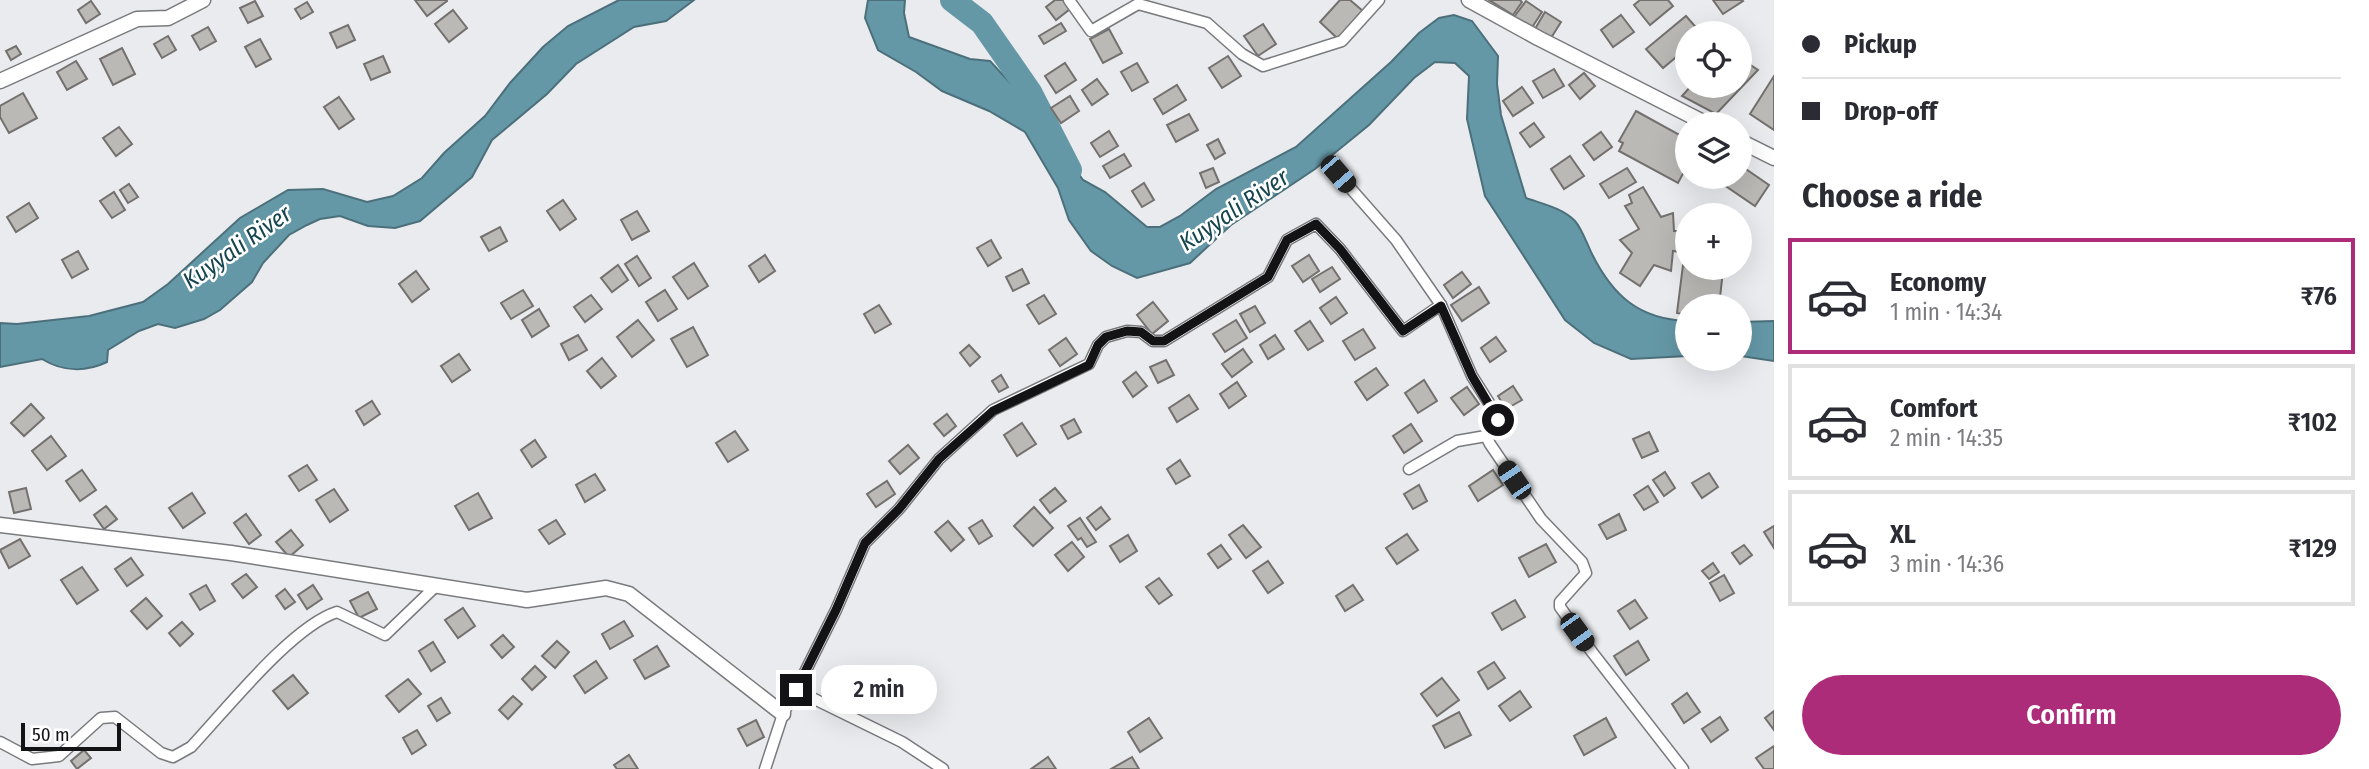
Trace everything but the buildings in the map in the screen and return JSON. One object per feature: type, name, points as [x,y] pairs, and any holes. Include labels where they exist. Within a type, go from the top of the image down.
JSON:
[{"type":"street","points":[[0,81],[137,19],[168,18],[203,0]]},
{"type":"street","points":[[1069,0],[1091,31],[1138,5],[1207,23],[1242,54],[1263,66],[1342,41],[1380,0]]},
{"type":"street","points":[[1469,0],[1683,112]]},
{"type":"street","points":[[1752,147],[1774,158]]},
{"type":"street","points":[[1338,174],[1396,240],[1441,306],[1479,391],[1496,414],[1498,426],[1486,436],[1457,441],[1409,469]]},
{"type":"street","points":[[765,769],[783,713],[836,610],[865,543],[899,509],[939,459],[993,411],[1089,365],[1098,345],[1106,337],[1127,331],[1141,332],[1153,341],[1164,341],[1268,277],[1287,240],[1316,224],[1340,249],[1403,331],[1441,306]]},
{"type":"street","points":[[1486,436],[1541,519],[1582,562],[1586,573],[1560,602],[1560,607],[1683,769]]},
{"type":"street","points":[[0,525],[232,553],[527,600],[606,588],[629,594],[783,713]]},
{"type":"street","points":[[0,742],[33,759],[59,756],[101,718],[115,717],[161,753],[173,757],[191,747],[274,657],[324,616],[337,611],[385,635],[436,586]]},
{"type":"street","points":[[796,690],[902,742],[943,769]]},
{"type":"water","points":[[619,0],[694,0],[666,21],[634,27],[576,64],[547,94],[492,140],[472,177],[420,221],[395,228],[368,226],[340,216],[320,219],[289,235],[263,263],[252,282],[220,310],[204,319],[175,328],[158,324],[139,331],[108,350],[107,362],[91,368],[66,368],[42,359],[0,367],[0,323],[17,324],[89,316],[143,302],[168,284],[240,218],[288,190],[323,189],[367,202],[393,196],[422,178],[444,153],[485,116],[543,47],[568,26]]},
{"type":"water","points":[[868,0],[905,0],[904,13],[909,37],[970,59],[990,61],[1027,101],[1083,180],[1105,192],[1147,227],[1160,227],[1180,216],[1216,189],[1296,147],[1391,62],[1419,33],[1439,18],[1454,15],[1472,21],[1498,56],[1497,84],[1501,115],[1526,198],[1558,210],[1575,221],[1600,269],[1629,302],[1655,316],[1675,320],[1675,357],[1631,359],[1594,343],[1565,320],[1485,196],[1467,119],[1469,76],[1455,63],[1435,62],[1414,78],[1369,125],[1315,169],[1231,225],[1190,263],[1137,278],[1112,266],[1091,251],[1069,220],[1058,188],[1025,132],[989,111],[942,91],[878,50],[865,18]]},
{"type":"water","points":[[1774,321],[1774,361],[1752,358],[1752,322]]},
{"type":"waterway","name":"Kuyyali River","points":[[952,0],[982,23],[1030,92],[1070,170]]},
{"type":"route","points":[[796,690],[836,610],[865,543],[899,509],[939,459],[993,411],[1089,365],[1098,345],[1106,337],[1127,331],[1141,332],[1153,341],[1164,341],[1268,277],[1287,240],[1316,224],[1340,249],[1403,331],[1441,306],[1479,391],[1498,420]]}]
